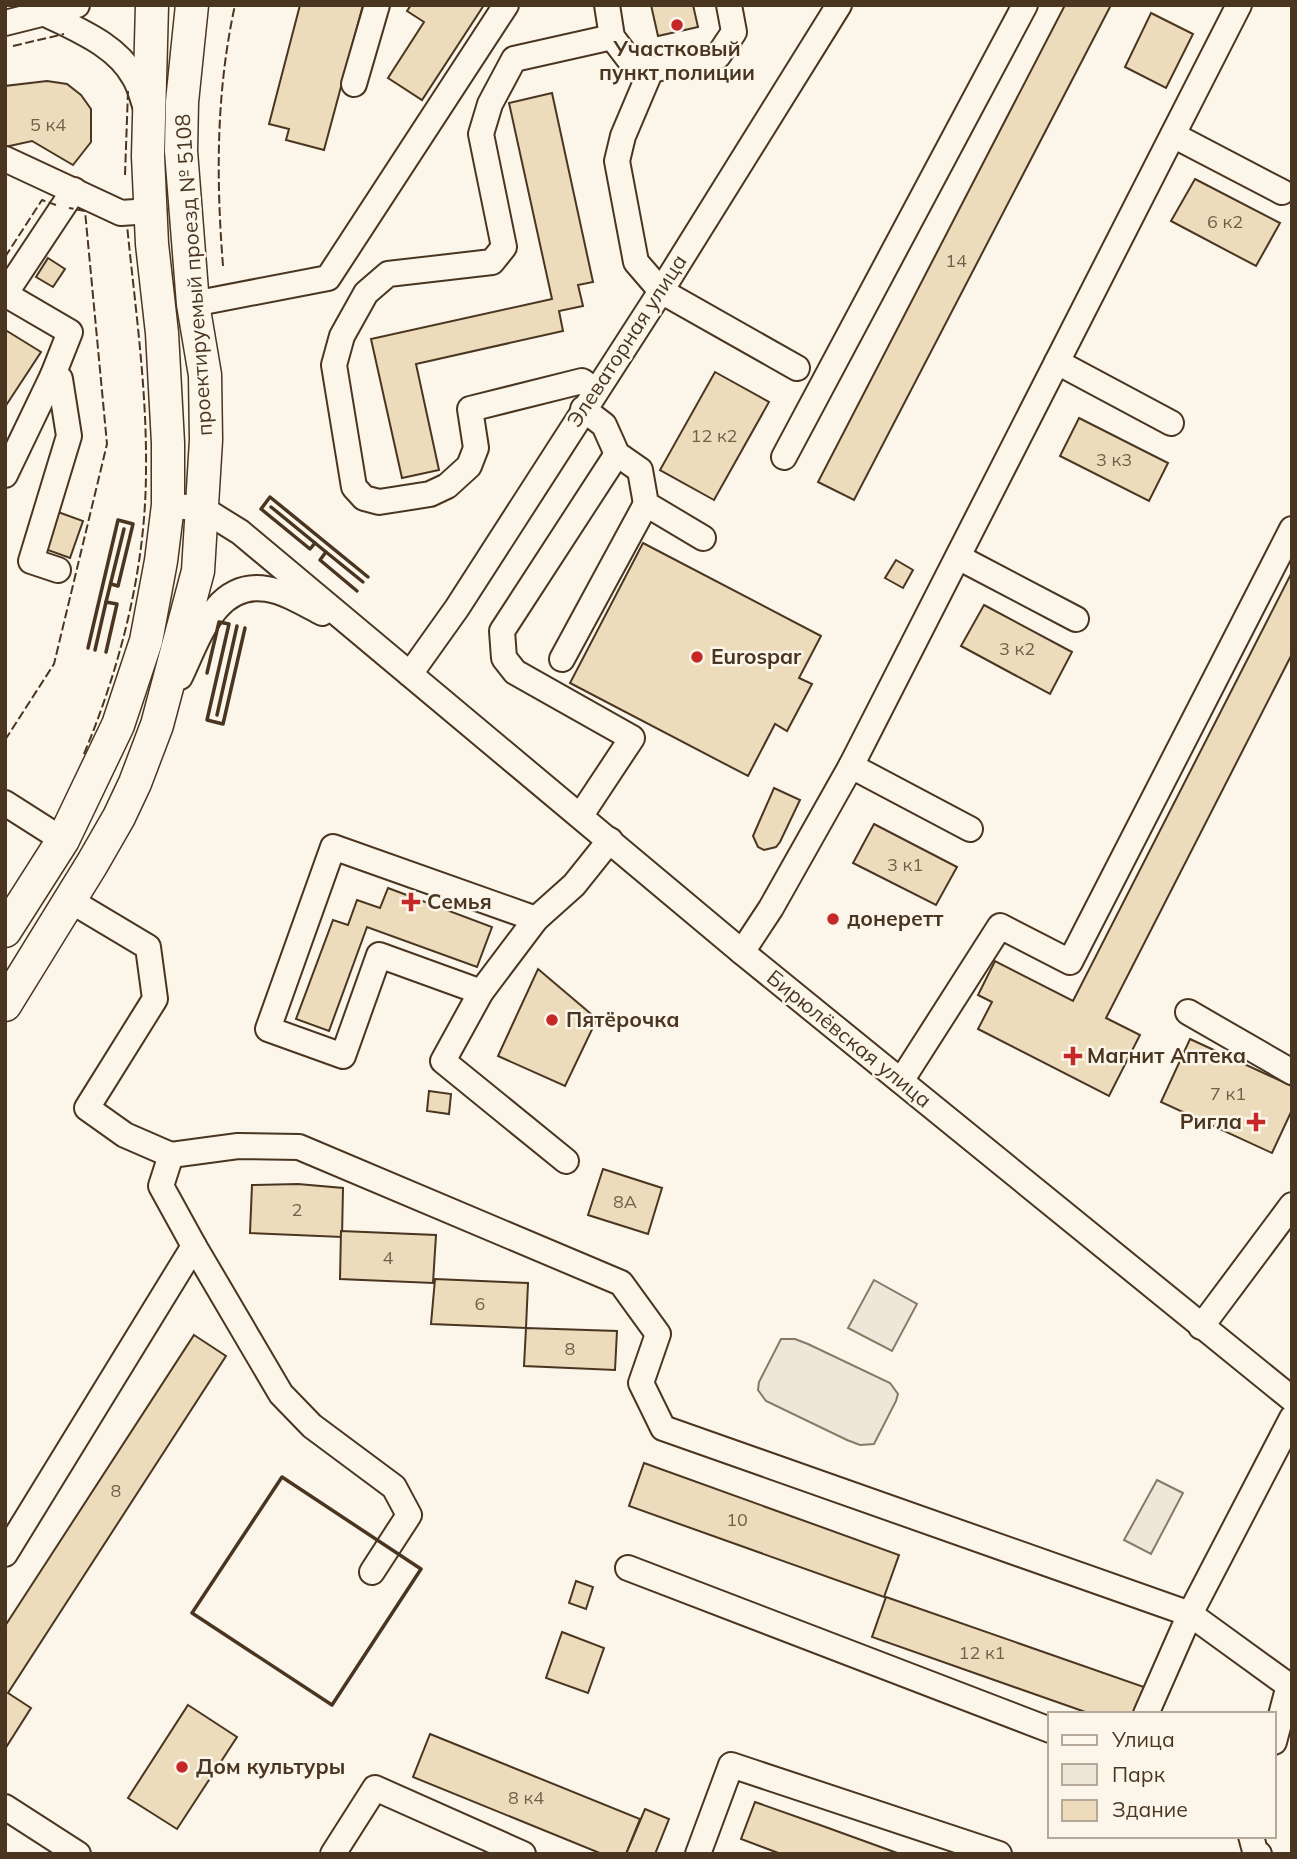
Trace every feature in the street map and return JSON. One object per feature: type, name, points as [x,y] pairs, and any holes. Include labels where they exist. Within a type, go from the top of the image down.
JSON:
[{"type":"main road","name":"проектируемый проезд № 5108","points":[[5,931],[63,840],[118,725],[146,641],[168,505],[168,443],[162,333],[150,211],[148,113],[152,5]]},
{"type":"main road","name":"проектируемый проезд № 5108","points":[[5,1005],[71,901],[119,817],[157,725],[198,571],[204,509],[205,374],[193,304],[181,151],[181,102],[191,5]]},
{"type":"street","points":[[5,23],[77,5]]},
{"type":"street","points":[[354,84],[377,5]]},
{"type":"street","points":[[193,304],[328,278],[506,5]]},
{"type":"street","points":[[607,5],[612,37],[628,58],[651,70],[718,56],[734,32],[729,5]]},
{"type":"street","name":"Элеваторная улица","points":[[410,674],[457,608],[661,290],[839,5]]},
{"type":"street","points":[[784,457],[1025,5]]},
{"type":"street","points":[[742,952],[771,908],[851,766],[1239,5]]},
{"type":"street","points":[[44,13],[90,36],[124,62],[135,78],[148,113]]},
{"type":"street","points":[[562,659],[646,504],[640,470],[617,454],[582,381],[470,409],[476,448],[469,466],[447,486],[430,494],[379,502],[364,498],[354,487],[334,365],[342,336],[366,293],[388,274],[492,262],[504,247],[481,134],[490,104],[514,59],[612,37]]},
{"type":"street","points":[[651,70],[623,136],[617,161],[636,262],[661,290],[797,368]]},
{"type":"street","points":[[1173,135],[1282,192]]},
{"type":"street","points":[[5,159],[121,213],[150,211]]},
{"type":"street","points":[[5,475],[70,332],[5,294],[74,190]]},
{"type":"street","points":[[1057,362],[1171,423]]},
{"type":"street","points":[[52,375],[60,379],[69,436],[31,561],[58,570]]},
{"type":"street","points":[[580,816],[632,738],[514,672],[504,658],[502,631],[617,454]]},
{"type":"street","points":[[646,504],[703,538]]},
{"type":"street","points":[[168,505],[204,509],[240,532],[357,630]]},
{"type":"street","points":[[901,1081],[1000,926],[1070,962],[1292,529]]},
{"type":"street","points":[[958,557],[1076,619]]},
{"type":"street","points":[[157,725],[208,619],[216,607],[231,595],[249,589],[269,589],[357,630]]},
{"type":"street","name":"Бирюлёвская улица","points":[[357,630],[742,952],[1292,1399]]},
{"type":"street","points":[[851,766],[970,830]]},
{"type":"street","points":[[5,803],[63,840]]},
{"type":"street","points":[[566,1161],[443,1060],[481,992],[536,919],[574,885],[610,840]]},
{"type":"street","points":[[481,992],[379,955],[343,1056],[268,1029],[333,847],[536,919]]},
{"type":"street","points":[[71,901],[148,947],[155,999],[87,1108],[125,1135],[171,1155],[238,1146],[299,1147],[621,1283],[658,1334],[641,1382],[663,1428],[1190,1614],[1290,1687],[1276,1735]]},
{"type":"street","points":[[1188,1012],[1292,1072]]},
{"type":"street","points":[[171,1155],[161,1186],[281,1394],[312,1426],[394,1487],[409,1515],[372,1572]]},
{"type":"street","points":[[1201,1327],[1292,1205]]},
{"type":"street","points":[[5,1554],[194,1246]]},
{"type":"street","points":[[1147,1712],[1190,1614],[1292,1418]]},
{"type":"street","points":[[628,1568],[1048,1729]]},
{"type":"street","points":[[698,1854],[731,1765],[999,1854]]},
{"type":"street","points":[[333,1854],[375,1788],[523,1854]]},
{"type":"street","points":[[5,1807],[78,1854]]},
{"type":"street","points":[[1252,1838],[1255,1852],[1259,1854]]},
{"type":"green space","points":[[874,1280],[917,1304],[892,1351],[848,1328]]},
{"type":"green space","points":[[781,1339],[795,1339],[808,1344],[890,1383],[898,1394],[874,1444],[860,1445],[847,1440],[766,1401],[758,1390],[759,1382]]},
{"type":"green space","points":[[1157,1480],[1183,1493],[1151,1554],[1124,1540]]},
{"type":"building","points":[[300,5],[363,5],[324,150],[286,140],[289,129],[269,124]]},
{"type":"building","points":[[411,5],[484,5],[422,100],[388,78],[424,22],[407,11]]},
{"type":"building","points":[[651,5],[693,5],[698,27],[658,36]]},
{"type":"building","points":[[1065,5],[1111,5],[854,500],[818,482]]},
{"type":"building","points":[[1151,13],[1193,34],[1166,88],[1125,67]]},
{"type":"building","points":[[47,81],[67,84],[81,95],[91,109],[91,142],[73,165],[32,141],[5,147],[5,86]]},
{"type":"building","points":[[552,93],[593,282],[578,285],[583,306],[559,311],[563,331],[416,364],[439,470],[402,478],[371,339],[552,299],[509,103]]},
{"type":"building","points":[[1195,179],[1280,223],[1256,266],[1171,221]]},
{"type":"building","points":[[48,258],[65,269],[53,287],[36,277]]},
{"type":"building","points":[[7,331],[41,352],[5,407],[5,333]]},
{"type":"building","points":[[715,372],[769,402],[714,500],[660,470]]},
{"type":"building","points":[[1079,418],[1168,463],[1149,501],[1060,456]]},
{"type":"building","points":[[58,512],[83,521],[70,558],[45,549]]},
{"type":"building","name":"Eurospar","points":[[643,543],[821,636],[799,678],[812,684],[787,731],[775,724],[748,776],[570,683]]},
{"type":"building","points":[[896,560],[913,570],[903,588],[885,578]]},
{"type":"building","points":[[1292,572],[1292,654],[1106,1018],[1140,1035],[1109,1096],[978,1029],[992,1002],[978,995],[995,961],[1073,1001]]},
{"type":"building","points":[[984,605],[1072,652],[1050,694],[961,646]]},
{"type":"building","points":[[774,788],[800,800],[780,842],[776,847],[764,850],[758,847],[753,836]]},
{"type":"building","points":[[874,824],[957,867],[936,905],[853,863]]},
{"type":"building","points":[[388,888],[492,927],[477,967],[367,927],[329,1031],[296,1019],[333,920],[348,925],[357,900],[380,908]]},
{"type":"building","points":[[538,969],[597,1019],[565,1086],[498,1056]]},
{"type":"building","points":[[1190,1039],[1292,1086],[1292,1110],[1272,1153],[1161,1102]]},
{"type":"building","points":[[429,1091],[451,1094],[449,1114],[427,1111]]},
{"type":"building","points":[[603,1169],[662,1188],[648,1234],[588,1215]]},
{"type":"building","points":[[298,1184],[343,1188],[342,1237],[250,1233],[252,1185]]},
{"type":"building","points":[[341,1231],[436,1235],[433,1283],[340,1279]]},
{"type":"building","points":[[435,1279],[528,1283],[526,1328],[431,1324]]},
{"type":"building","points":[[526,1328],[617,1331],[615,1370],[524,1366]]},
{"type":"building","points":[[194,1335],[226,1356],[8,1693],[31,1708],[5,1749],[5,1626]]},
{"type":"building","points":[[644,1463],[899,1555],[884,1597],[629,1506]]},
{"type":"building","points":[[576,1581],[593,1587],[586,1609],[569,1603]]},
{"type":"building","points":[[886,1597],[1144,1687],[1135,1712],[1085,1712],[872,1637]]},
{"type":"building","points":[[562,1632],[604,1648],[588,1693],[546,1678]]},
{"type":"building","name":"Дом культуры","points":[[188,1705],[237,1737],[177,1829],[128,1798]]},
{"type":"building","points":[[430,1734],[640,1819],[626,1854],[602,1854],[413,1777]]},
{"type":"building","points":[[755,1802],[900,1854],[781,1854],[741,1839]]},
{"type":"building","points":[[645,1809],[669,1819],[655,1854],[626,1854]]},
{"type":"fence","points":[[223,266],[219,135],[224,70],[235,5]]},
{"type":"fence","points":[[13,46],[64,34]]},
{"type":"fence","points":[[125,175],[128,91]]},
{"type":"fence","points":[[5,257],[42,200],[56,205]]},
{"type":"fence","points":[[5,740],[54,664],[107,444],[85,211],[69,208]]},
{"type":"fence","points":[[84,754],[120,651],[142,543],[146,470],[145,409],[127,225]]},
{"type":"wall","points":[[315,543],[310,549],[261,509],[270,497],[368,577]]},
{"type":"wall","points":[[271,507],[326,552]]},
{"type":"wall","points":[[88,648],[118,520],[133,524],[118,586],[111,584]]},
{"type":"wall","points":[[106,602],[124,529]]},
{"type":"wall","points":[[357,591],[320,560],[326,552],[363,582]]},
{"type":"wall","points":[[95,650],[106,602],[117,604],[106,652]]},
{"type":"wall","points":[[207,673],[219,622],[229,624],[207,720],[223,724],[245,628]]},
{"type":"wall","points":[[217,715],[237,626]]},
{"type":"wall","points":[[282,1477],[421,1569],[332,1705],[192,1613],[282,1477]]},
{"type":"place","name":"Участковый пункт полиции","points":[[677,25]]},
{"type":"place","name":"Eurospar","points":[[697,657]]},
{"type":"place","name":"Семья","points":[[411,902]]},
{"type":"place","name":"донеретт","points":[[833,919]]},
{"type":"place","name":"Пятёрочка","points":[[552,1020]]},
{"type":"place","name":"Магнит Аптека","points":[[1073,1056]]},
{"type":"place","name":"Ригла","points":[[1256,1122]]},
{"type":"place","name":"Дом культуры","points":[[182,1767]]}]
